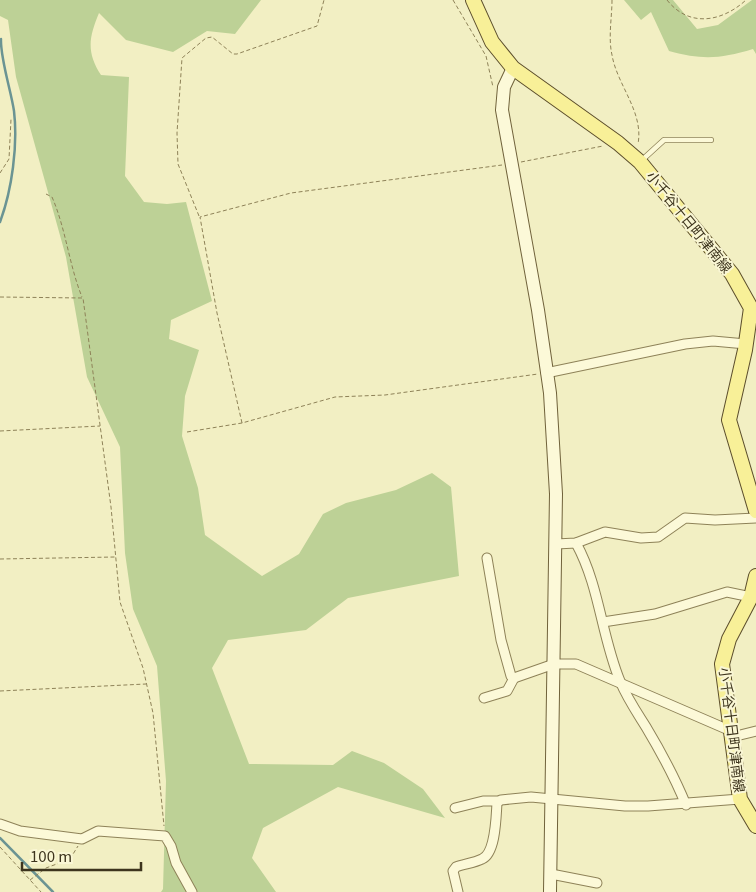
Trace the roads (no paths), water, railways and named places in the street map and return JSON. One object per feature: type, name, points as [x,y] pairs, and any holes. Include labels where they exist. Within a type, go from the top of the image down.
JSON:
[{"type":"main road","name":"小千谷十日町津南線","points":[[473,0],[492,42],[513,68],[618,143],[637,159],[754,303],[749,349],[729,420],[756,511]]},
{"type":"main road","name":"小千谷十日町津南線","points":[[756,576],[751,597],[729,639],[722,664],[740,799],[756,826]]},
{"type":"street","points":[[513,68],[504,87],[504,127],[538,310],[550,393],[555,476],[556,544],[550,892]]},
{"type":"street","points":[[546,373],[685,344],[713,341],[749,349]]},
{"type":"street","points":[[556,544],[576,543],[605,532],[641,538],[658,537],[685,518],[714,520],[756,518]]},
{"type":"street","points":[[576,543],[588,565],[606,641],[620,682],[669,767],[686,805]]},
{"type":"street","points":[[487,558],[502,647],[511,676],[514,678]]},
{"type":"street","points":[[603,622],[655,614],[727,592],[736,592],[751,597]]},
{"type":"street","points":[[484,698],[507,691],[514,678],[554,664],[576,664],[620,682],[731,734],[756,731]]},
{"type":"street","points":[[455,808],[483,801],[531,797],[625,806],[686,805],[740,799]]},
{"type":"street","points":[[458,892],[453,871],[456,867],[483,859],[489,854],[496,826],[498,801]]},
{"type":"street","points":[[0,824],[20,831],[82,839],[98,831],[165,836],[171,846],[176,863],[192,892]]},
{"type":"street","points":[[551,874],[597,883]]},
{"type":"lane","points":[[637,159],[664,140],[711,140]]},
{"type":"waterway","points":[[0,222],[11,182],[15,138],[14,111],[2,55],[1,39]]},
{"type":"waterway","points":[[0,838],[53,892]]}]
